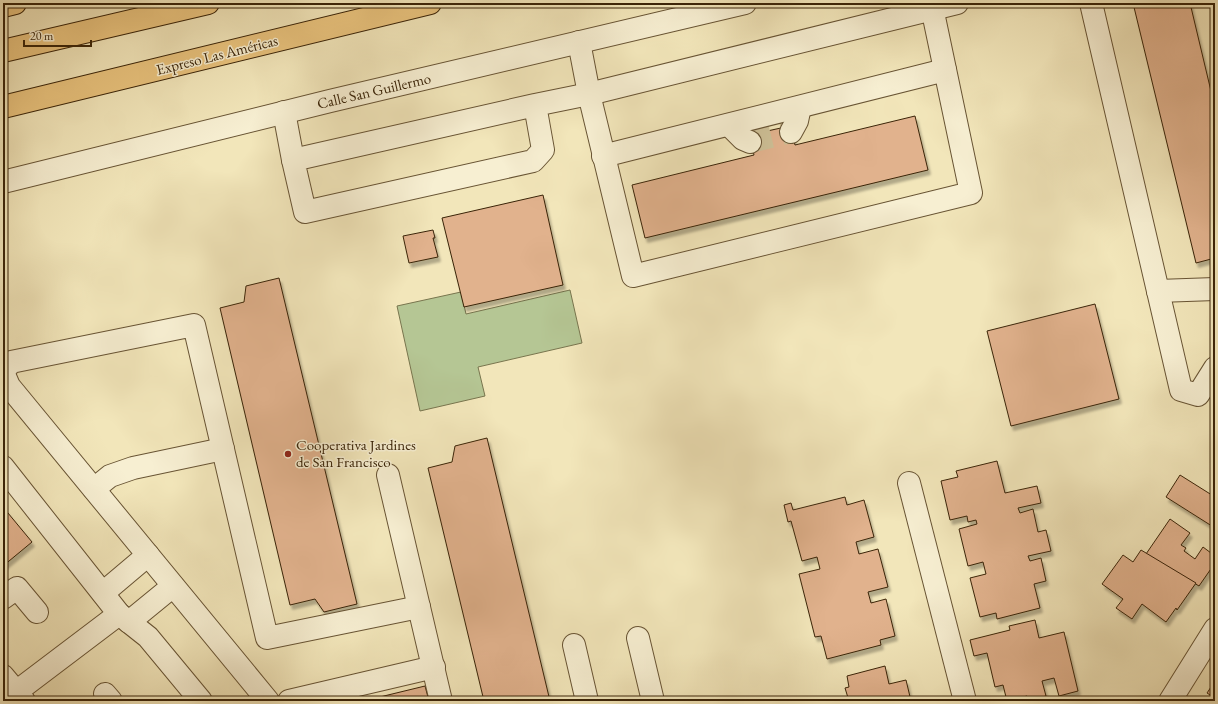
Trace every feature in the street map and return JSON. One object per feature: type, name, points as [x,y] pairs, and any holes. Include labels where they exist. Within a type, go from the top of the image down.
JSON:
[{"type":"highway","points":[[3,6],[15,3]]},
{"type":"highway","points":[[3,51],[208,3]]},
{"type":"highway","name":"Expreso Las Américas","points":[[3,107],[430,3]]},
{"type":"street","name":"Calle San Guillermo","points":[[3,182],[284,112],[745,3]]},
{"type":"street","points":[[294,160],[589,94],[932,6],[958,3]]},
{"type":"street","points":[[1091,3],[1181,390],[1198,395],[1215,368]]},
{"type":"street","points":[[579,42],[603,156],[633,276],[971,192],[932,6]]},
{"type":"street","points":[[603,156],[946,70]]},
{"type":"street","points":[[284,112],[305,212],[533,161],[543,150],[535,105]]},
{"type":"street","points":[[791,132],[797,121],[800,107]]},
{"type":"street","points":[[729,125],[743,139],[750,142]]},
{"type":"street","points":[[1158,291],[1215,289]]},
{"type":"street","points":[[268,701],[9,386],[3,372],[11,362],[194,325],[267,638],[419,607]]},
{"type":"street","points":[[94,489],[110,476],[133,468],[223,449]]},
{"type":"street","points":[[3,467],[124,618],[148,636],[202,701]]},
{"type":"street","points":[[388,475],[442,701]]},
{"type":"street","points":[[909,483],[965,701]]},
{"type":"street","points":[[103,593],[148,555]]},
{"type":"street","points":[[14,690],[173,586]]},
{"type":"street","points":[[3,598],[17,588],[37,612]]},
{"type":"street","points":[[1170,701],[1215,629]]},
{"type":"street","points":[[638,638],[653,701]]},
{"type":"street","points":[[574,645],[587,701]]},
{"type":"street","points":[[289,701],[434,667]]},
{"type":"green space","points":[[570,290],[582,343],[478,367],[485,396],[420,411],[397,306],[461,292],[466,314]]},
{"type":"building","points":[[1133,3],[1190,3],[1215,108],[1215,258],[1196,263]]},
{"type":"building","points":[[915,116],[928,170],[645,238],[632,185],[754,155],[749,135],[790,126],[795,145]]},
{"type":"building","points":[[543,195],[563,285],[464,307],[442,218]]},
{"type":"building","points":[[433,230],[435,238],[433,238],[438,257],[409,263],[403,236]]},
{"type":"building","name":"Cooperativa Jardines de San Francisco","points":[[279,278],[357,604],[324,612],[315,599],[290,605],[220,308],[244,302],[246,286]]},
{"type":"building","points":[[1095,304],[1119,399],[1011,426],[987,331]]},
{"type":"building","points":[[487,438],[550,701],[484,701],[428,468],[452,462],[455,446]]},
{"type":"building","points":[[997,461],[1005,493],[1037,486],[1041,503],[1018,508],[1020,513],[1033,509],[1038,532],[1046,530],[1051,551],[1028,556],[1030,561],[1041,558],[1046,581],[1034,584],[1040,608],[997,619],[996,613],[980,617],[970,578],[986,574],[983,562],[968,566],[959,529],[977,524],[976,520],[968,522],[967,516],[950,520],[941,481],[958,477],[956,471]]},
{"type":"building","points":[[1180,475],[1215,497],[1215,528],[1166,497]]},
{"type":"building","points":[[845,497],[847,505],[864,500],[874,537],[856,542],[859,554],[878,549],[888,587],[868,592],[871,603],[886,599],[895,636],[880,640],[881,645],[827,659],[821,636],[815,637],[799,574],[820,569],[817,557],[802,561],[791,521],[788,522],[784,505],[791,503],[793,510]]},
{"type":"building","points":[[3,507],[32,542],[3,566]]},
{"type":"building","points":[[1170,519],[1190,533],[1181,545],[1186,548],[1184,551],[1195,559],[1203,547],[1215,556],[1215,563],[1199,586],[1146,554]]},
{"type":"building","points":[[1141,550],[1196,583],[1177,610],[1176,608],[1166,622],[1142,604],[1132,619],[1116,608],[1123,599],[1102,584],[1123,555],[1133,562]]},
{"type":"building","points":[[1035,620],[1039,638],[1064,632],[1078,691],[1059,696],[1054,678],[1042,681],[1046,696],[1027,701],[1027,696],[1007,701],[1003,685],[995,687],[987,653],[974,656],[970,640],[1010,630],[1009,626]]},
{"type":"building","points":[[885,666],[889,684],[906,680],[911,701],[849,701],[845,688],[849,687],[847,676]]},
{"type":"building","points":[[1215,681],[1215,698],[1207,693]]},
{"type":"building","points":[[425,686],[429,701],[364,701],[388,695]]},
{"type":"tunnel","points":[[750,142],[791,132]]},
{"type":"place","name":"Cooperativa Jardines de San Francisco","points":[[288,454]]}]
